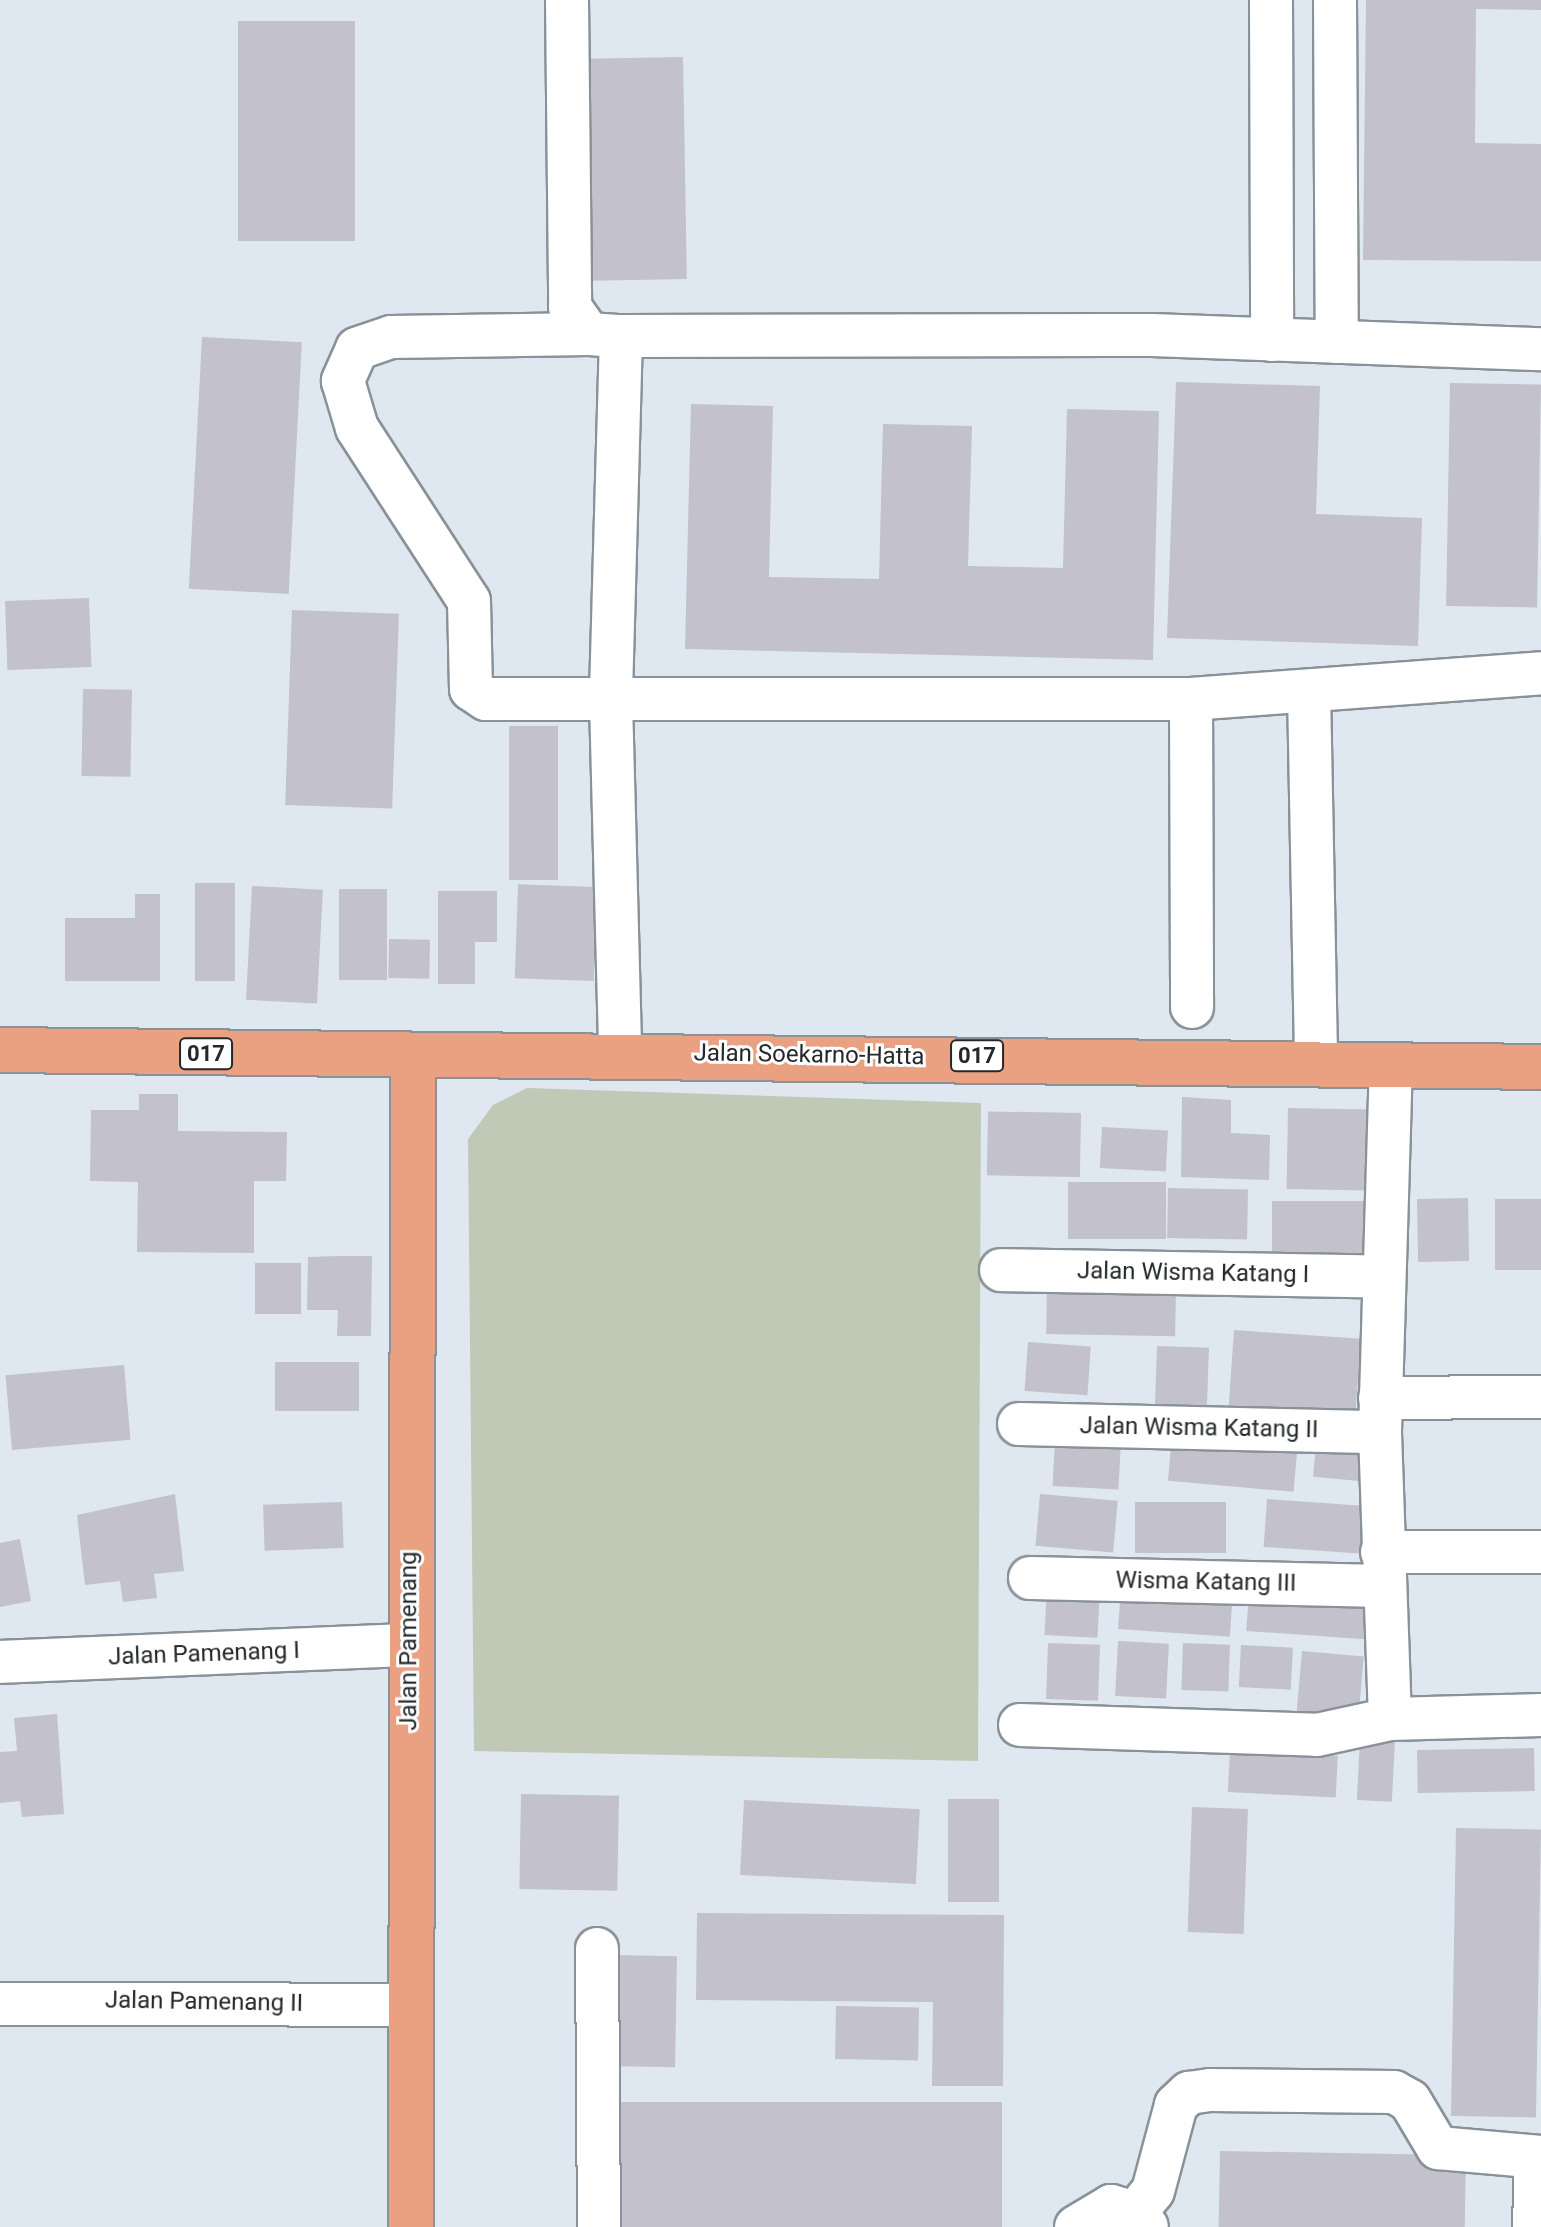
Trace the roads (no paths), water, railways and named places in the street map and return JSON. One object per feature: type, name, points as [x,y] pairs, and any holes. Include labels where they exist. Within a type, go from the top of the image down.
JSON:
[{"type":"main road","name":"017","points":[[0,1050],[413,1056]]},
{"type":"main road","name":"Jalan Soekarno-Hatta","points":[[413,1056],[620,1053],[1316,1061],[1541,1067]]},
{"type":"main road","name":"Jalan Pamenang","points":[[411,2227],[409,1645],[413,1056]]},
{"type":"street","points":[[567,0],[570,307],[605,335]]},
{"type":"street","points":[[1271,0],[1272,340]]},
{"type":"street","points":[[1335,0],[1337,342]]},
{"type":"street","points":[[605,335],[620,1053]]},
{"type":"street","points":[[1541,349],[1272,340],[605,335],[391,337],[357,349],[343,381],[357,428],[469,601],[471,689],[486,699],[1191,699],[1541,673]]},
{"type":"street","points":[[1309,691],[1316,1061]]},
{"type":"street","points":[[1191,699],[1192,1007]]},
{"type":"street","points":[[1390,1719],[1382,1569],[1380,1415],[1391,1064]]},
{"type":"street","name":"Jalan Wisma Katang I","points":[[1001,1270],[1384,1277]]},
{"type":"street","name":"Jalan Wisma Katang II","points":[[1019,1424],[1380,1415],[1541,1397]]},
{"type":"street","name":"Wisma Katang III","points":[[1030,1578],[1382,1569],[1541,1552]]},
{"type":"street","name":"Jalan Pamenang I","points":[[0,1662],[409,1645]]},
{"type":"street","points":[[1020,1725],[1317,1735],[1390,1719],[1541,1715]]},
{"type":"street","points":[[597,1949],[599,2227]]},
{"type":"street","name":"Jalan Pamenang II","points":[[0,2004],[409,2005]]},
{"type":"street","points":[[1076,2227],[1103,2207],[1141,2220],[1153,2191],[1176,2105],[1200,2091],[1394,2092],[1410,2101],[1438,2148],[1539,2157],[1534,2227]]}]
